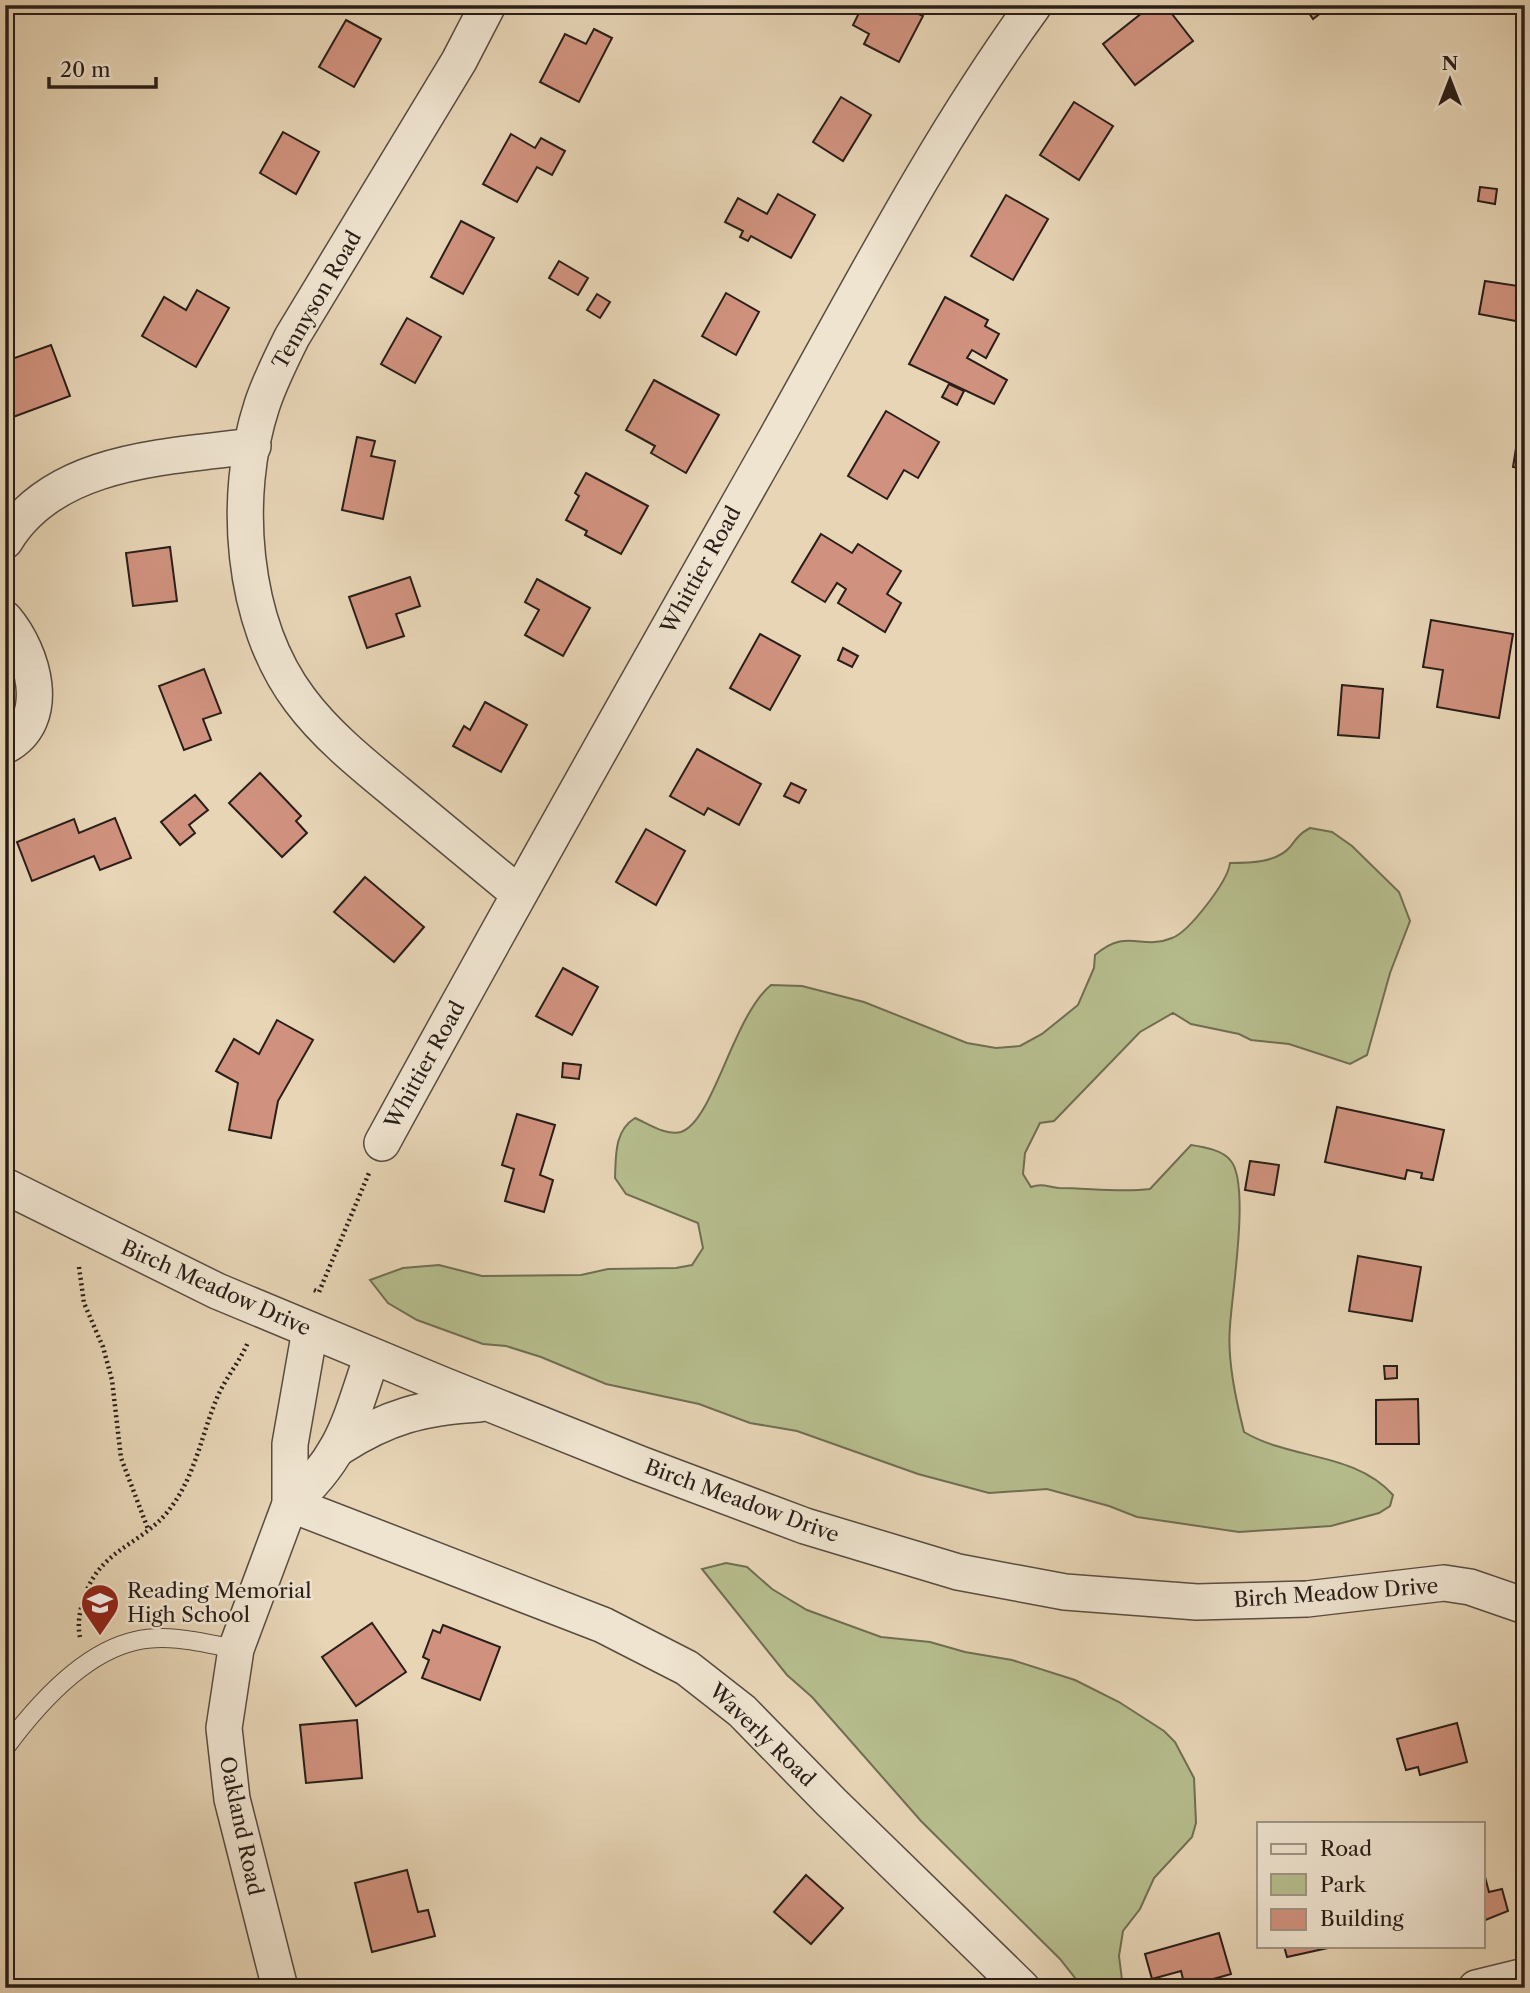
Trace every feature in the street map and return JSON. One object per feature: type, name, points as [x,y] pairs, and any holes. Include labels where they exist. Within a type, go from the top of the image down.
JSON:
[{"type":"street","name":"Tennyson Road","points":[[488,5],[459,61],[292,337],[261,407],[253,446],[246,511],[250,580],[265,636],[299,700],[351,755],[519,893]]},
{"type":"street","name":"Whittier Road","points":[[382,1143],[519,893],[923,178],[997,55],[1034,5]]},
{"type":"street","points":[[5,541],[29,509],[67,484],[146,461],[253,446]]},
{"type":"street","points":[[5,619],[28,655],[34,699],[27,724],[5,746]]},
{"type":"street","name":"Birch Meadow Drive","points":[[5,1186],[116,1243],[262,1311],[372,1356],[640,1464],[805,1526],[958,1572],[1011,1583],[1117,1597],[1197,1602],[1307,1599],[1444,1583],[1469,1587],[1525,1606]]},
{"type":"street","name":"Oakland Road","points":[[280,1988],[227,1774],[225,1714],[236,1649],[290,1504],[288,1485],[291,1433],[310,1330]]},
{"type":"street","name":"Oakland Road","points":[[290,1504],[323,1474],[340,1447],[372,1356]]},
{"type":"street","name":"Oakland Road","points":[[340,1447],[372,1427],[410,1412],[442,1406],[490,1403]]},
{"type":"street","name":"Waverly Road","points":[[290,1504],[603,1625],[687,1668],[742,1711],[1021,1988]]},
{"type":"street","points":[[1476,1988],[1525,1976]]},
{"type":"lane","points":[[5,1748],[67,1680],[88,1663],[121,1645],[145,1639],[171,1638],[236,1649]]},
{"type":"path","points":[[308,1288],[319,1292],[382,1143]]},
{"type":"path","points":[[79,1267],[84,1303],[103,1347],[112,1380],[121,1458],[148,1529]]},
{"type":"path","points":[[88,1663],[78,1623],[88,1586],[117,1550],[167,1513],[185,1486],[216,1398],[228,1374],[245,1351],[262,1311]]},
{"type":"green space","points":[[1310,828],[1332,832],[1352,846],[1399,892],[1410,921],[1390,973],[1367,1055],[1350,1064],[1289,1044],[1251,1040],[1239,1034],[1191,1024],[1173,1013],[1140,1032],[1054,1121],[1040,1123],[1025,1153],[1023,1174],[1031,1187],[1042,1185],[1059,1188],[1139,1190],[1150,1189],[1191,1145],[1228,1157],[1236,1174],[1240,1215],[1229,1339],[1233,1380],[1244,1432],[1282,1448],[1342,1464],[1378,1481],[1393,1495],[1390,1506],[1379,1513],[1331,1526],[1239,1532],[1137,1517],[1109,1506],[1047,1489],[989,1493],[918,1474],[797,1431],[750,1423],[699,1404],[606,1384],[541,1357],[506,1346],[483,1344],[417,1320],[388,1303],[370,1280],[403,1268],[439,1265],[482,1276],[581,1275],[608,1269],[676,1268],[692,1265],[703,1248],[698,1223],[626,1194],[615,1178],[620,1137],[628,1123],[635,1118],[658,1129],[675,1133],[692,1124],[714,1089],[745,1020],[771,985],[802,986],[864,1002],[967,1043],[996,1048],[1020,1046],[1042,1034],[1078,1005],[1094,968],[1095,955],[1117,942],[1161,941],[1179,934],[1215,893],[1230,863],[1262,861],[1277,856]]},
{"type":"green space","points":[[5,1390],[10,1424],[5,1485]]},
{"type":"green space","points":[[726,1563],[747,1567],[772,1589],[807,1610],[881,1637],[930,1642],[965,1652],[1012,1660],[1075,1680],[1119,1702],[1164,1731],[1175,1742],[1194,1778],[1196,1823],[1192,1837],[1154,1878],[1140,1909],[1123,1931],[1119,1956],[1123,1988],[1083,1988],[1060,1959],[921,1821],[812,1697],[787,1675],[702,1569]]},
{"type":"building","points":[[863,5],[915,5],[912,11],[923,16],[899,62],[864,44],[869,34],[853,25]]},
{"type":"building","points":[[1152,5],[1165,5],[1193,41],[1135,85],[1103,44]]},
{"type":"building","points":[[1311,5],[1331,5],[1313,19],[1307,10]]},
{"type":"building","points":[[346,20],[381,39],[354,87],[319,67]]},
{"type":"building","points":[[594,29],[612,38],[579,102],[540,82],[565,34],[586,44]]},
{"type":"building","points":[[841,97],[871,115],[843,161],[813,142]]},
{"type":"building","points":[[1074,102],[1113,126],[1079,180],[1040,155]]},
{"type":"building","points":[[283,132],[319,152],[296,194],[260,173]]},
{"type":"building","points":[[511,134],[535,148],[541,138],[565,151],[552,175],[537,167],[517,202],[483,184]]},
{"type":"building","points":[[1480,187],[1497,189],[1495,204],[1478,201]]},
{"type":"building","points":[[778,194],[815,215],[791,258],[751,236],[748,241],[740,237],[743,231],[725,222],[738,198],[767,214]]},
{"type":"building","points":[[1006,195],[1048,219],[1013,280],[971,256]]},
{"type":"building","points":[[461,221],[494,238],[463,294],[431,277]]},
{"type":"building","points":[[559,261],[588,278],[578,295],[549,278]]},
{"type":"building","points":[[1485,281],[1525,287],[1521,322],[1479,314]]},
{"type":"building","points":[[197,290],[229,308],[196,367],[142,336],[164,297],[186,310]]},
{"type":"building","points":[[726,293],[759,312],[736,355],[702,336]]},
{"type":"building","points":[[597,294],[610,302],[600,318],[587,310]]},
{"type":"building","points":[[945,297],[988,320],[985,326],[999,334],[986,358],[972,350],[967,358],[1007,380],[994,404],[909,364]]},
{"type":"building","points":[[407,318],[441,337],[415,383],[381,364]]},
{"type":"building","points":[[51,345],[70,396],[5,420],[5,371],[10,370],[6,361]]},
{"type":"building","points":[[654,380],[719,415],[686,473],[651,453],[655,446],[626,430]]},
{"type":"building","points":[[949,384],[964,391],[957,405],[942,397]]},
{"type":"building","points":[[886,411],[939,442],[918,478],[904,470],[887,499],[848,476]]},
{"type":"building","points":[[357,437],[375,441],[371,456],[395,461],[383,519],[342,510]]},
{"type":"building","points":[[1516,448],[1525,449],[1525,469],[1513,467]]},
{"type":"building","points":[[586,473],[648,506],[621,554],[585,535],[587,531],[566,520],[579,496],[575,493]]},
{"type":"building","points":[[821,534],[852,553],[858,544],[901,571],[887,594],[901,603],[885,632],[838,603],[846,589],[837,583],[825,602],[792,582]]},
{"type":"building","points":[[170,547],[177,601],[133,606],[126,553]]},
{"type":"building","points":[[410,577],[420,606],[396,614],[404,636],[367,648],[349,597]]},
{"type":"building","points":[[537,579],[590,608],[563,656],[525,635],[539,610],[525,602]]},
{"type":"building","points":[[1431,620],[1513,634],[1499,718],[1437,707],[1443,670],[1423,667]]},
{"type":"building","points":[[760,634],[800,656],[770,710],[730,688]]},
{"type":"building","points":[[843,648],[858,656],[852,667],[838,660]]},
{"type":"building","points":[[204,669],[221,713],[203,719],[211,740],[184,750],[159,686]]},
{"type":"building","points":[[1342,685],[1383,689],[1379,738],[1338,735]]},
{"type":"building","points":[[485,702],[527,725],[501,772],[453,746],[464,726],[470,730]]},
{"type":"building","points":[[697,749],[761,784],[739,825],[708,808],[704,815],[670,796]]},
{"type":"building","points":[[260,773],[301,816],[296,821],[307,833],[282,857],[229,803]]},
{"type":"building","points":[[791,783],[806,790],[799,803],[784,796]]},
{"type":"building","points":[[195,795],[208,810],[189,825],[195,833],[180,845],[161,822]]},
{"type":"building","points":[[115,818],[131,858],[100,870],[94,856],[32,881],[17,842],[74,819],[79,833]]},
{"type":"building","points":[[646,829],[685,851],[656,905],[616,882]]},
{"type":"building","points":[[365,877],[424,927],[394,962],[334,912]]},
{"type":"building","points":[[563,968],[598,987],[572,1035],[536,1016]]},
{"type":"building","points":[[277,1020],[313,1040],[278,1101],[271,1138],[229,1130],[238,1083],[216,1071],[234,1039],[259,1054]]},
{"type":"building","points":[[563,1063],[581,1065],[579,1079],[562,1077]]},
{"type":"building","points":[[1337,1107],[1444,1130],[1433,1180],[1421,1178],[1422,1173],[1407,1170],[1405,1179],[1325,1162]]},
{"type":"building","points":[[517,1114],[555,1125],[540,1175],[553,1180],[544,1212],[505,1201],[514,1169],[502,1165]]},
{"type":"building","points":[[1250,1161],[1279,1165],[1274,1195],[1245,1190]]},
{"type":"building","points":[[1358,1256],[1421,1267],[1412,1321],[1349,1311]]},
{"type":"building","points":[[1384,1366],[1397,1366],[1397,1378],[1385,1379]]},
{"type":"building","points":[[1418,1399],[1419,1444],[1376,1444],[1376,1400]]},
{"type":"building","points":[[372,1623],[406,1672],[356,1706],[322,1657]]},
{"type":"building","points":[[443,1625],[500,1647],[480,1700],[422,1678],[429,1660],[423,1657],[433,1630],[440,1633]]},
{"type":"building","points":[[357,1720],[362,1778],[306,1783],[300,1725]]},
{"type":"building","points":[[1457,1723],[1467,1762],[1420,1775],[1418,1767],[1406,1770],[1397,1739]]},
{"type":"building","points":[[407,1870],[418,1912],[428,1910],[435,1936],[372,1952],[355,1883]]},
{"type":"building","points":[[806,1875],[843,1908],[811,1944],[774,1912]]},
{"type":"building","points":[[1485,1877],[1489,1892],[1502,1889],[1508,1911],[1484,1921]]},
{"type":"building","points":[[1219,1933],[1231,1974],[1185,1987],[1181,1971],[1152,1979],[1145,1954]]},
{"type":"building","points":[[1285,1948],[1328,1948],[1287,1957]]},
{"type":"place","name":"Reading Memorial High School","points":[[100,1637]]}]
